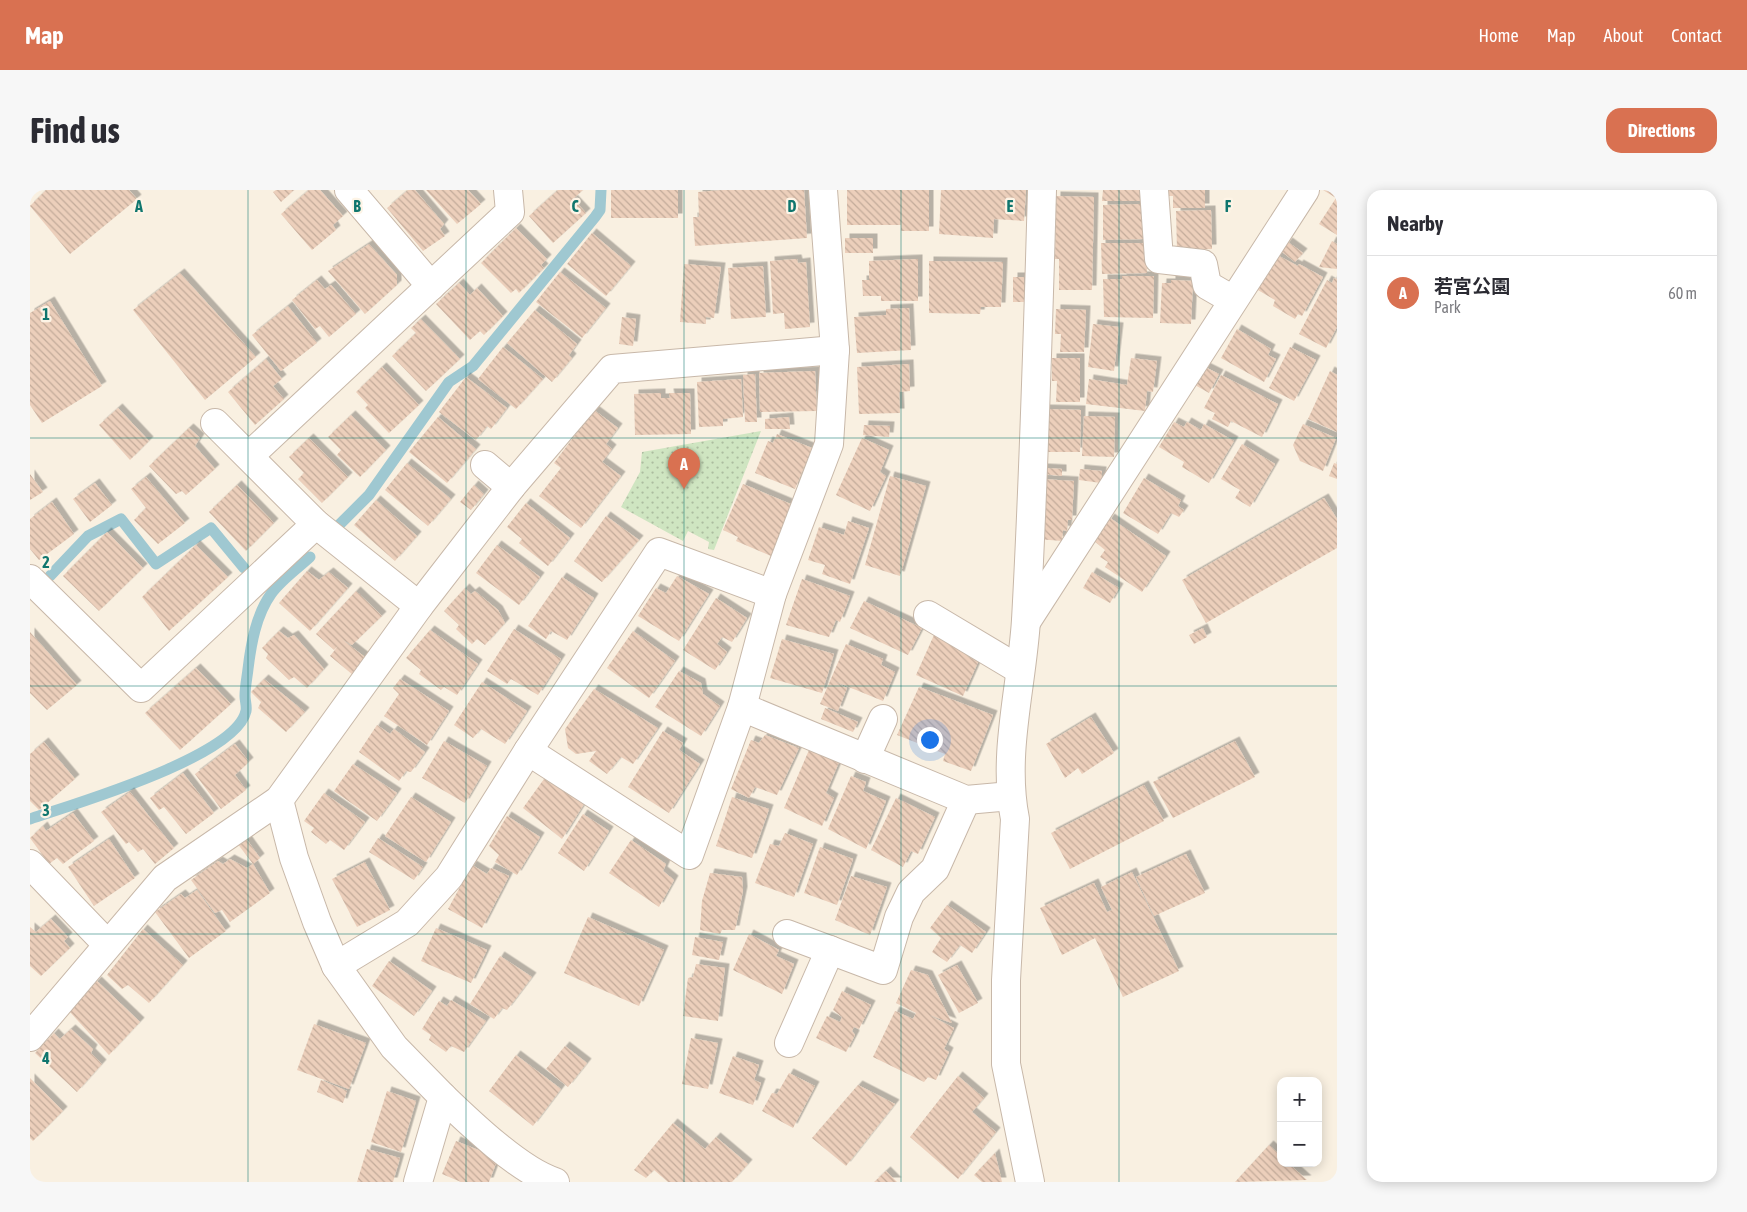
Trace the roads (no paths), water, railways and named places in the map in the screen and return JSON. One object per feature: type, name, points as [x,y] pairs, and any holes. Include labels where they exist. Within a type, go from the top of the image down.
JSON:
[{"type":"street","points":[[349,190],[431,286]]},
{"type":"street","points":[[249,456],[510,212],[508,190]]},
{"type":"street","points":[[528,751],[689,855],[742,707],[772,594],[829,444],[835,350],[823,190]]},
{"type":"street","points":[[1030,1182],[1006,1064],[1006,980],[1015,819],[1010,796],[1013,735],[1026,622],[1042,190]]},
{"type":"street","points":[[1154,190],[1159,259],[1203,264],[1207,284],[1233,300]]},
{"type":"street","points":[[1026,622],[1305,190]]},
{"type":"street","points":[[30,1037],[165,878],[279,800],[419,606],[511,487],[612,369],[835,350]]},
{"type":"street","points":[[215,423],[316,524],[419,606]]},
{"type":"street","points":[[485,465],[511,487]]},
{"type":"street","points":[[30,579],[140,688],[316,524]]},
{"type":"street","points":[[336,966],[407,923],[449,877],[528,751],[659,552],[772,594]]},
{"type":"street","points":[[928,615],[1020,670]]},
{"type":"street","points":[[742,707],[966,800],[1010,796]]},
{"type":"street","points":[[865,759],[883,719]]},
{"type":"street","points":[[279,800],[294,858],[316,922],[336,966],[394,1047],[469,1122],[525,1167],[555,1182]]},
{"type":"street","points":[[787,934],[883,970],[899,917],[911,892],[935,869],[966,800]]},
{"type":"street","points":[[30,864],[107,944]]},
{"type":"street","points":[[789,1043],[830,950]]},
{"type":"street","points":[[418,1182],[443,1097]]},
{"type":"waterway","points":[[339,525],[369,495],[449,382],[473,366],[595,217],[600,210],[601,190]]},
{"type":"waterway","points":[[50,576],[88,536],[121,519],[156,564],[211,528],[244,568]]},
{"type":"waterway","points":[[30,819],[151,777],[214,745],[236,728],[246,711],[245,689],[251,650],[255,630],[262,611],[275,589],[310,557]]},
{"type":"place","name":"若宮公園","points":[[684,489]]}]
